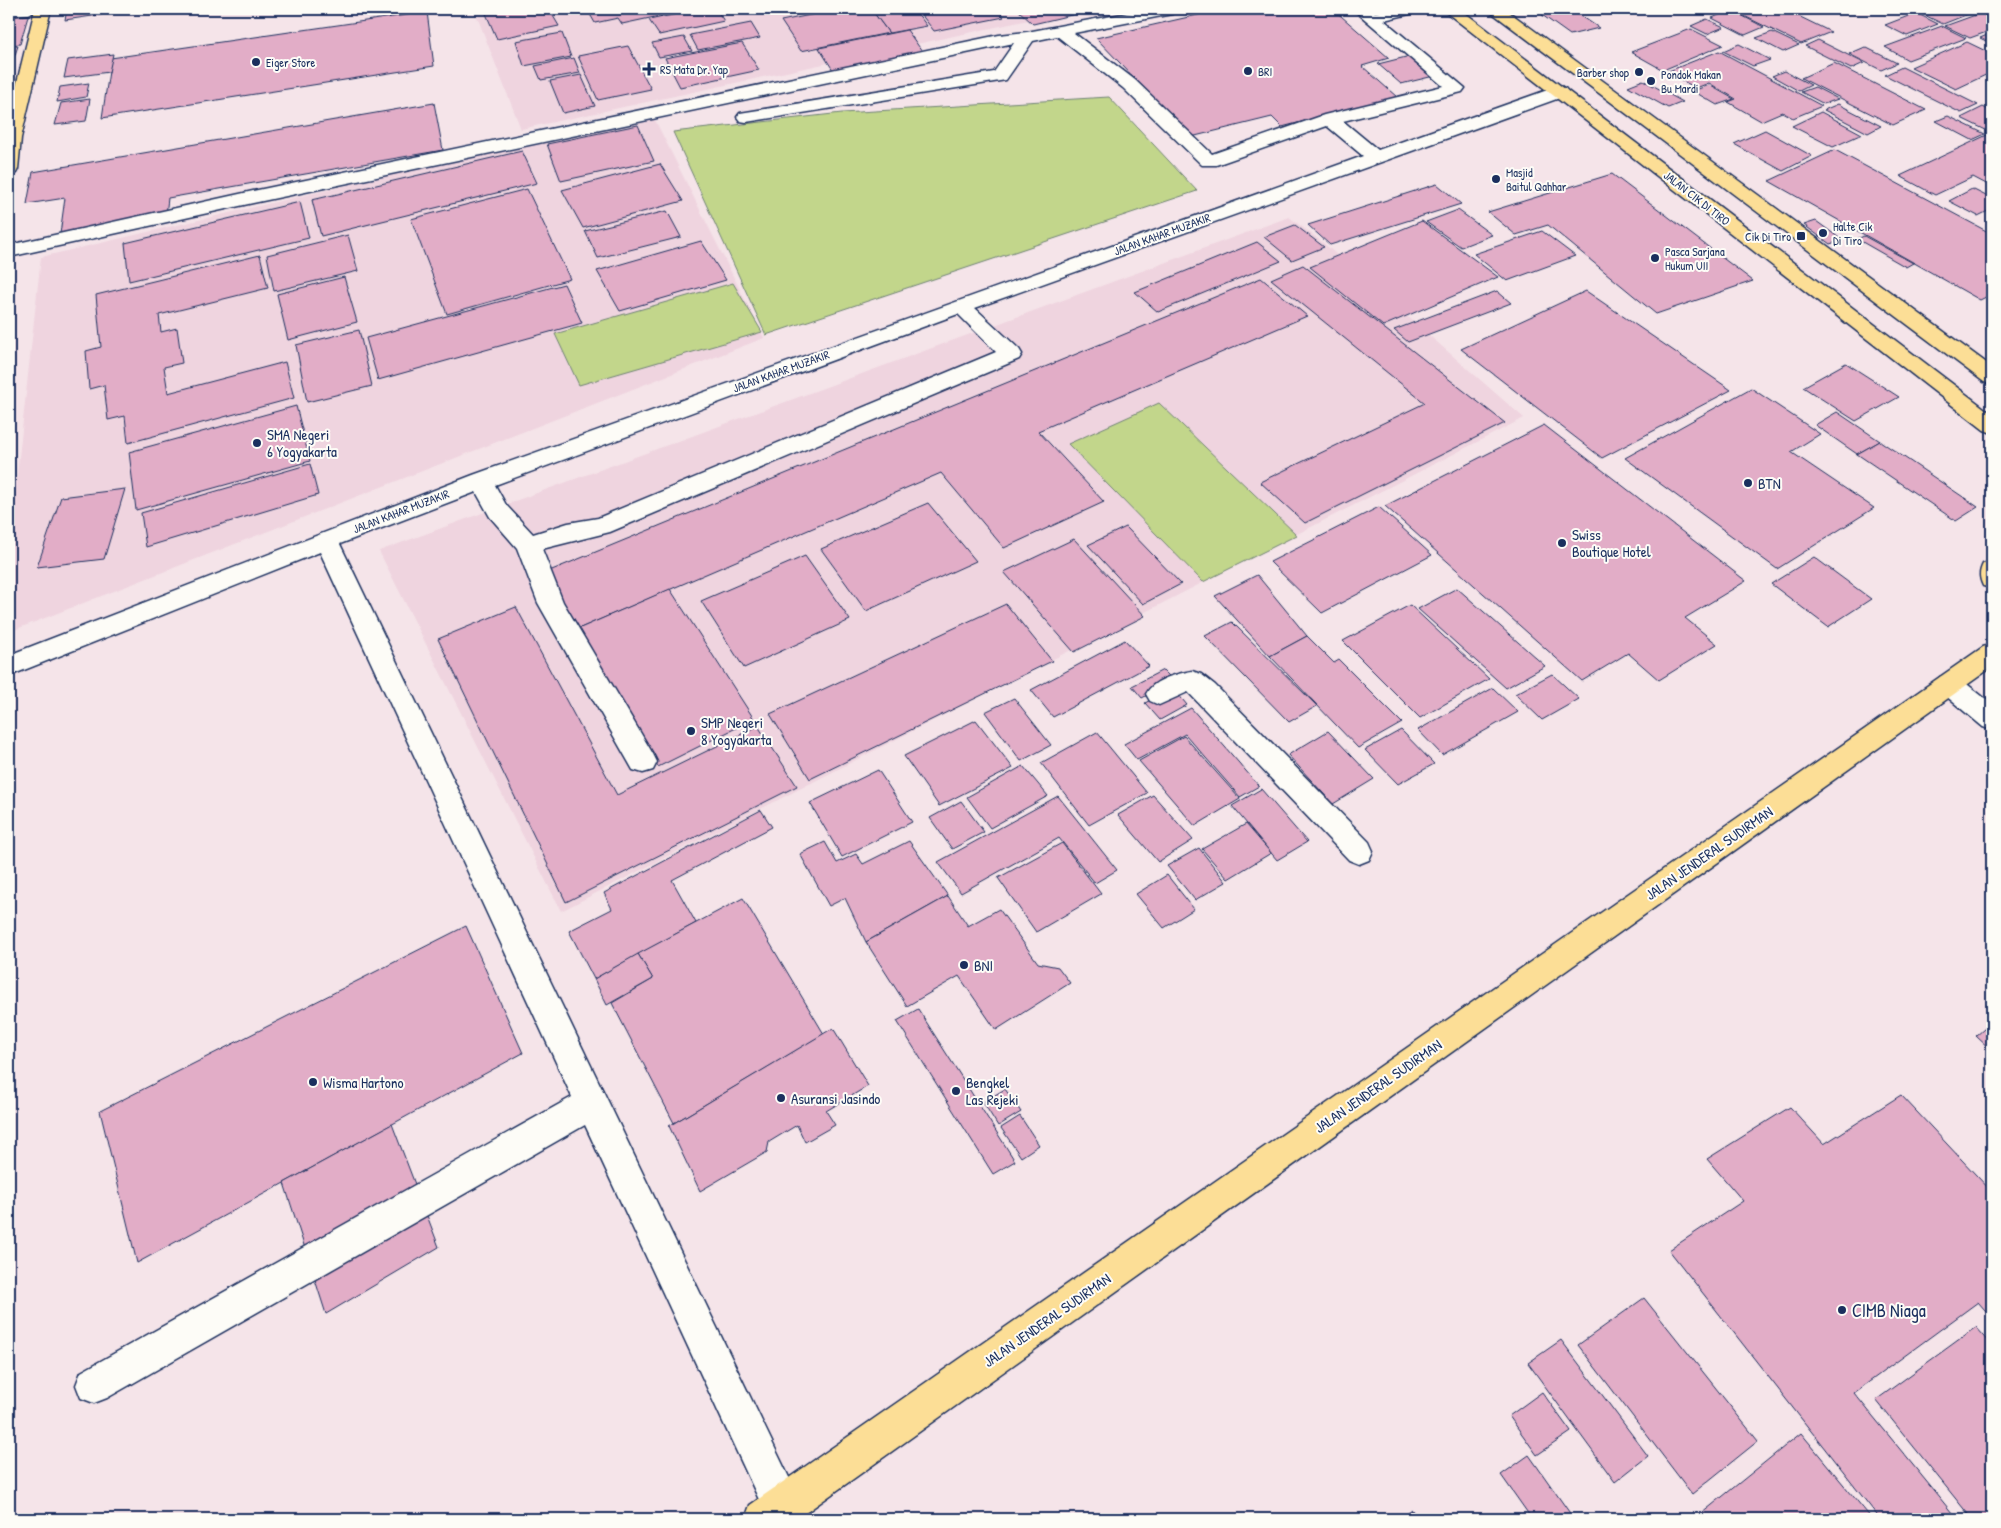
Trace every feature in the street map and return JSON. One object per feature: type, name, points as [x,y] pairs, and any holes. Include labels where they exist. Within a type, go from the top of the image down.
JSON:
[{"type":"main road","points":[[9,169],[10,138],[43,9]]},
{"type":"main road","name":"JALAN CIK DI TIRO","points":[[1450,9],[1992,425]]},
{"type":"main road","points":[[1495,9],[1989,372]]},
{"type":"main road","points":[[1559,92],[1592,81]]},
{"type":"main road","points":[[1992,570],[1992,579]]},
{"type":"main road","name":"JALAN JENDERAL SUDIRMAN","points":[[773,1513],[1992,654]]},
{"type":"street","points":[[9,11],[29,9]]},
{"type":"street","points":[[9,251],[253,197],[999,40],[1061,31],[1172,9]]},
{"type":"street","points":[[1367,13],[1410,9]]},
{"type":"street","points":[[1061,31],[1129,84],[1209,162],[1330,119],[1456,88],[1367,13]]},
{"type":"street","points":[[746,117],[1000,76],[1027,37]]},
{"type":"street","name":"JALAN KAHAR MUZAKIR","points":[[9,666],[326,540],[481,481],[961,306],[1559,92]]},
{"type":"street","points":[[1330,119],[1376,158]]},
{"type":"street","points":[[528,544],[568,532],[602,526],[1011,354],[961,306]]},
{"type":"street","points":[[481,481],[498,511],[528,544],[551,603],[643,762]]},
{"type":"street","points":[[326,540],[673,1272],[773,1513]]},
{"type":"street","points":[[1159,694],[1180,684],[1192,681],[1206,692],[1359,851]]},
{"type":"street","points":[[1949,684],[1992,719]]},
{"type":"street","points":[[94,1385],[593,1103]]},
{"type":"shaded area","name":"RS Mata Dr. Yap","points":[[474,9],[1080,9],[521,129]]},
{"type":"shaded area","name":"SMA Negeri 6 Yogyakarta","points":[[652,114],[764,338],[9,632],[9,548],[41,257]]},
{"type":"shaded area","name":"SMP Negeri 8 Yogyakarta","points":[[1289,217],[1321,241],[1524,418],[561,911],[379,551]]},
{"type":"green space","points":[[1109,97],[1197,191],[766,335],[673,132],[842,113]]},
{"type":"green space","points":[[733,283],[762,332],[579,385],[555,334]]},
{"type":"green space","points":[[1159,403],[1297,535],[1203,582],[1068,444]]},
{"type":"building","points":[[67,9],[140,9],[65,20]]},
{"type":"building","points":[[484,9],[549,9],[559,26],[497,39]]},
{"type":"building","points":[[587,9],[692,9],[622,24],[618,18],[595,23]]},
{"type":"building","points":[[701,9],[716,9],[724,21],[659,35],[649,20]]},
{"type":"building","points":[[840,9],[871,9],[889,33],[801,51],[781,21]]},
{"type":"building","points":[[871,9],[914,9],[927,26],[889,33]]},
{"type":"building","points":[[917,9],[997,9],[1004,17],[934,31]]},
{"type":"building","points":[[1017,9],[1097,9],[1033,24]]},
{"type":"building","name":"BRI","points":[[1224,9],[1333,9],[1389,58],[1362,66],[1397,97],[1282,127],[1272,117],[1191,137],[1096,38]]},
{"type":"building","points":[[1571,9],[1599,28],[1570,35],[1542,15]]},
{"type":"building","points":[[1784,9],[1831,32],[1801,44],[1732,10]]},
{"type":"building","points":[[1912,9],[1962,9],[1971,13],[1943,24]]},
{"type":"building","points":[[1992,9],[1992,30],[1970,38],[1945,26]]},
{"type":"building","points":[[1731,10],[1764,27],[1745,35],[1712,18]]},
{"type":"building","points":[[427,12],[434,66],[102,118],[111,58]]},
{"type":"building","points":[[29,13],[20,44],[9,45],[9,16]]},
{"type":"building","points":[[1916,13],[1938,24],[1907,36],[1885,25]]},
{"type":"building","points":[[1707,19],[1724,27],[1707,34],[1691,26]]},
{"type":"building","points":[[751,23],[760,38],[698,50],[690,35]]},
{"type":"building","points":[[1942,26],[1966,38],[1908,60],[1885,47]]},
{"type":"building","points":[[1691,29],[1723,45],[1663,70],[1631,52]]},
{"type":"building","points":[[907,30],[922,51],[833,70],[819,48]]},
{"type":"building","points":[[1772,32],[1799,45],[1783,52],[1756,38]]},
{"type":"building","points":[[562,33],[571,57],[524,66],[516,41]]},
{"type":"building","points":[[1992,33],[1992,44],[1980,38]]},
{"type":"building","points":[[684,37],[692,51],[659,57],[652,43]]},
{"type":"building","points":[[1818,40],[1864,63],[1851,69],[1805,46]]},
{"type":"building","points":[[1967,42],[1992,54],[1992,72],[1956,89],[1911,67]]},
{"type":"building","points":[[742,43],[759,70],[680,87],[665,58]]},
{"type":"building","points":[[1739,44],[1770,60],[1753,66],[1723,51]]},
{"type":"building","points":[[18,46],[9,72],[9,47]]},
{"type":"building","points":[[628,46],[651,89],[598,100],[578,56]]},
{"type":"building","points":[[1865,47],[1897,63],[1881,70],[1849,54]]},
{"type":"building","points":[[1719,51],[1822,106],[1793,118],[1782,112],[1761,121],[1728,102],[1736,99],[1709,83],[1696,88],[1666,72]]},
{"type":"building","points":[[113,54],[109,72],[64,78],[68,60]]},
{"type":"building","points":[[1414,55],[1438,75],[1401,84],[1378,64]]},
{"type":"building","points":[[574,58],[580,73],[541,80],[535,66]]},
{"type":"building","points":[[1834,63],[1926,110],[1893,125],[1801,78]]},
{"type":"building","points":[[1902,67],[1978,105],[1961,113],[1885,75]]},
{"type":"building","points":[[1784,71],[1811,85],[1799,91],[1772,76]]},
{"type":"building","points":[[581,75],[595,106],[563,113],[550,81]]},
{"type":"building","points":[[1643,80],[1683,102],[1668,108],[1628,86]]},
{"type":"building","points":[[89,83],[86,97],[57,102],[60,87]]},
{"type":"building","points":[[1709,85],[1734,99],[1717,105],[1693,91]]},
{"type":"building","points":[[1815,87],[1838,99],[1824,104],[1801,92]]},
{"type":"building","points":[[90,99],[86,121],[55,125],[61,103]]},
{"type":"building","points":[[434,103],[443,150],[168,198],[166,215],[60,234],[65,198],[27,204],[33,172]]},
{"type":"building","points":[[1838,104],[1881,126],[1868,133],[1824,110]]},
{"type":"building","points":[[1983,107],[1992,112],[1992,133],[1961,118]]},
{"type":"building","points":[[1821,112],[1862,134],[1833,147],[1792,126]]},
{"type":"building","points":[[1948,116],[1985,134],[1972,140],[1936,121]]},
{"type":"building","points":[[638,125],[654,161],[561,181],[547,144]]},
{"type":"building","points":[[1765,130],[1812,156],[1783,171],[1734,144]]},
{"type":"building","points":[[1987,135],[1992,138],[1992,187],[1973,177],[1935,195],[1900,176]]},
{"type":"building","points":[[1835,150],[1992,234],[1992,294],[1980,300],[1769,181]]},
{"type":"building","points":[[522,151],[537,183],[321,236],[312,200]]},
{"type":"building","points":[[660,164],[683,201],[583,228],[562,190]]},
{"type":"building","name":"Pasca Sarjana Hukum UII","points":[[1612,174],[1753,281],[1656,314],[1548,225],[1516,235],[1488,212]]},
{"type":"building","points":[[1437,184],[1461,204],[1330,245],[1308,225]]},
{"type":"building","points":[[527,189],[570,279],[447,314],[411,219]]},
{"type":"building","points":[[1972,189],[1992,199],[1992,209],[1978,216],[1949,201]]},
{"type":"building","points":[[300,202],[309,238],[129,281],[125,243]]},
{"type":"building","points":[[1458,210],[1492,235],[1461,247],[1426,222]]},
{"type":"building","points":[[667,211],[681,237],[598,258],[585,231]]},
{"type":"building","points":[[1422,221],[1498,277],[1383,326],[1310,267]]},
{"type":"building","name":"Halte Cik Di Tiro","points":[[1816,221],[1842,240],[1830,244],[1804,225]]},
{"type":"building","points":[[1295,225],[1324,247],[1292,260],[1264,237]]},
{"type":"building","points":[[1542,231],[1575,256],[1507,281],[1474,254]]},
{"type":"building","points":[[348,235],[358,271],[274,291],[267,255]]},
{"type":"building","points":[[1864,236],[1913,263],[1906,267],[1857,239]]},
{"type":"building","points":[[701,241],[726,280],[620,311],[597,271]]},
{"type":"building","points":[[1257,242],[1281,261],[1158,312],[1135,292]]},
{"type":"building","points":[[260,255],[268,288],[159,315],[161,332],[177,328],[182,363],[164,367],[168,393],[285,362],[294,398],[128,443],[125,416],[108,420],[104,385],[89,389],[86,351],[101,347],[96,295]]},
{"type":"building","points":[[1303,265],[1505,423],[1305,523],[1260,482],[1425,403],[1271,279]]},
{"type":"building","points":[[344,277],[357,322],[288,340],[277,294]]},
{"type":"building","points":[[1261,278],[1307,316],[1038,431],[1104,502],[1004,548],[941,473],[578,629],[547,572]]},
{"type":"building","points":[[564,284],[582,323],[378,380],[366,338]]},
{"type":"building","points":[[1497,291],[1511,303],[1408,342],[1394,330]]},
{"type":"building","points":[[1586,291],[1731,390],[1602,458],[1461,349]]},
{"type":"building","points":[[359,330],[372,386],[307,402],[296,345]]},
{"type":"building","points":[[1846,363],[1899,397],[1856,421],[1803,387]]},
{"type":"building","name":"BTN","points":[[1751,388],[1820,434],[1791,452],[1874,508],[1777,569],[1625,458]]},
{"type":"building","points":[[296,406],[310,461],[136,510],[129,452]]},
{"type":"building","points":[[1837,412],[1880,441],[1857,454],[1815,425]]},
{"type":"building","name":"Swiss Boutique Hotel","points":[[1544,425],[1746,581],[1685,618],[1717,644],[1659,680],[1628,653],[1582,681],[1385,506]]},
{"type":"building","points":[[1880,441],[1978,507],[1956,521],[1857,454]]},
{"type":"building","points":[[310,464],[318,495],[146,547],[141,513]]},
{"type":"building","points":[[125,489],[104,559],[37,567],[61,497]]},
{"type":"building","points":[[928,503],[976,561],[866,611],[821,549]]},
{"type":"building","points":[[1379,507],[1432,555],[1322,613],[1270,562]]},
{"type":"building","points":[[1126,527],[1181,584],[1143,604],[1088,545]]},
{"type":"building","points":[[1074,539],[1145,616],[1074,652],[1004,572]]},
{"type":"building","points":[[805,556],[850,620],[744,668],[701,601]]},
{"type":"building","points":[[1814,557],[1871,599],[1828,627],[1771,584]]},
{"type":"building","points":[[1257,575],[1307,636],[1270,656],[1215,596]]},
{"type":"building","points":[[1457,588],[1545,666],[1506,688],[1418,609]]},
{"type":"building","points":[[670,589],[754,719],[658,767],[578,629]]},
{"type":"building","points":[[1006,604],[1052,661],[810,779],[770,714]]},
{"type":"building","points":[[1410,605],[1489,679],[1420,718],[1343,641]]},
{"type":"building","points":[[516,607],[617,795],[758,726],[797,786],[566,902],[438,639]]},
{"type":"building","points":[[1232,622],[1317,706],[1289,722],[1205,636]]},
{"type":"building","points":[[1307,636],[1334,663],[1339,660],[1402,723],[1358,748],[1270,656]]},
{"type":"building","points":[[1125,640],[1149,666],[1053,717],[1031,690]]},
{"type":"building","points":[[1163,670],[1174,681],[1142,698],[1132,686]]},
{"type":"building","points":[[1552,674],[1579,699],[1542,720],[1515,694]]},
{"type":"building","points":[[1173,688],[1187,705],[1160,720],[1145,703]]},
{"type":"building","points":[[1493,688],[1518,712],[1442,755],[1418,730]]},
{"type":"building","points":[[1014,698],[1051,745],[1021,761],[985,712]]},
{"type":"building","points":[[1191,708],[1259,786],[1240,797],[1185,734],[1137,760],[1124,744]]},
{"type":"building","points":[[976,720],[1013,768],[939,806],[904,756]]},
{"type":"building","points":[[1401,730],[1434,764],[1398,784],[1365,750]]},
{"type":"building","points":[[1328,731],[1374,779],[1333,804],[1288,755]]},
{"type":"building","points":[[1097,732],[1147,793],[1089,825],[1041,763]]},
{"type":"building","points":[[1184,736],[1240,799],[1195,826],[1139,761]]},
{"type":"building","points":[[1023,766],[1048,796],[990,828],[967,797]]},
{"type":"building","points":[[878,770],[912,822],[842,857],[810,803]]},
{"type":"building","points":[[1261,789],[1307,842],[1277,860],[1232,806]]},
{"type":"building","points":[[1153,795],[1193,840],[1158,862],[1118,815]]},
{"type":"building","points":[[1058,796],[1117,870],[1095,883],[1059,838],[961,893],[938,862]]},
{"type":"building","points":[[961,801],[984,832],[952,849],[930,818]]},
{"type":"building","points":[[761,810],[772,827],[672,880],[696,923],[594,979],[569,931],[612,909],[604,893]]},
{"type":"building","points":[[1246,824],[1271,853],[1228,879],[1202,849]]},
{"type":"building","points":[[909,841],[948,896],[866,942],[845,898],[829,906],[800,854],[825,842],[837,863],[856,854],[863,864]]},
{"type":"building","points":[[1062,843],[1101,894],[1036,932],[998,878]]},
{"type":"building","points":[[1199,848],[1226,882],[1195,900],[1167,866]]},
{"type":"building","points":[[1167,875],[1194,909],[1164,928],[1136,894]]},
{"type":"building","name":"BNI","points":[[948,896],[968,926],[999,909],[1038,963],[1058,967],[1070,983],[996,1030],[959,976],[907,1006],[866,942]]},
{"type":"building","points":[[743,898],[824,1034],[674,1123],[612,1003],[653,979],[638,954]]},
{"type":"building","name":"Wisma Hartono","points":[[466,926],[523,1053],[137,1263],[100,1111]]},
{"type":"building","points":[[638,954],[653,979],[607,1005],[594,979]]},
{"type":"building","name":"Bengkel Las Rejeki","points":[[918,1009],[1015,1161],[993,1174],[897,1021]]},
{"type":"building","points":[[1992,1022],[1992,1051],[1976,1036]]},
{"type":"building","name":"Asuransi Jasindo","points":[[833,1028],[868,1086],[826,1111],[835,1125],[805,1142],[797,1125],[769,1142],[767,1152],[700,1191],[669,1126]]},
{"type":"building","points":[[1005,1089],[1021,1112],[998,1126],[983,1102]]},
{"type":"building","name":"CIMB Niaga","points":[[1901,1095],[1992,1192],[1992,1318],[1978,1302],[1854,1393],[1957,1519],[1880,1519],[1669,1250],[1743,1201],[1707,1159],[1790,1107],[1824,1144]]},
{"type":"building","points":[[1020,1116],[1039,1145],[1021,1157],[1001,1128]]},
{"type":"building","points":[[392,1124],[439,1247],[326,1314],[284,1183]]},
{"type":"building","points":[[1644,1298],[1758,1441],[1692,1494],[1578,1345]]},
{"type":"building","points":[[1976,1327],[1992,1345],[1992,1519],[1972,1519],[1876,1400]]},
{"type":"building","points":[[1561,1340],[1648,1456],[1615,1482],[1528,1363]]},
{"type":"building","points":[[1542,1392],[1571,1432],[1537,1455],[1509,1416]]},
{"type":"building","points":[[1801,1433],[1872,1519],[1696,1518]]},
{"type":"building","points":[[1529,1455],[1574,1519],[1532,1519],[1501,1475]]},
{"type":"building","points":[[1412,1510],[1418,1519],[1400,1519]]},
{"type":"place","name":"Eiger Store","points":[[256,62]]},
{"type":"place","name":"RS Mata Dr. Yap","points":[[649,69]]},
{"type":"place","name":"BRI","points":[[1248,71]]},
{"type":"place","name":"Barber shop","points":[[1639,72]]},
{"type":"place","name":"Pondok Makan Bu Mardi","points":[[1651,81]]},
{"type":"place","name":"Masjid Baitul Qahhar","points":[[1496,179]]},
{"type":"place","name":"Halte Cik Di Tiro","points":[[1823,233]]},
{"type":"place","name":"Cik Di Tiro","points":[[1801,236]]},
{"type":"place","name":"Pasca Sarjana Hukum UII","points":[[1655,258]]},
{"type":"place","name":"SMA Negeri 6 Yogyakarta","points":[[257,443]]},
{"type":"place","name":"BTN","points":[[1748,483]]},
{"type":"place","name":"Swiss Boutique Hotel","points":[[1562,543]]},
{"type":"place","name":"SMP Negeri 8 Yogyakarta","points":[[691,731]]},
{"type":"place","name":"BNI","points":[[964,965]]},
{"type":"place","name":"Wisma Hartono","points":[[313,1082]]},
{"type":"place","name":"Bengkel Las Rejeki","points":[[956,1091]]},
{"type":"place","name":"Asuransi Jasindo","points":[[781,1098]]},
{"type":"place","name":"CIMB Niaga","points":[[1842,1310]]}]
